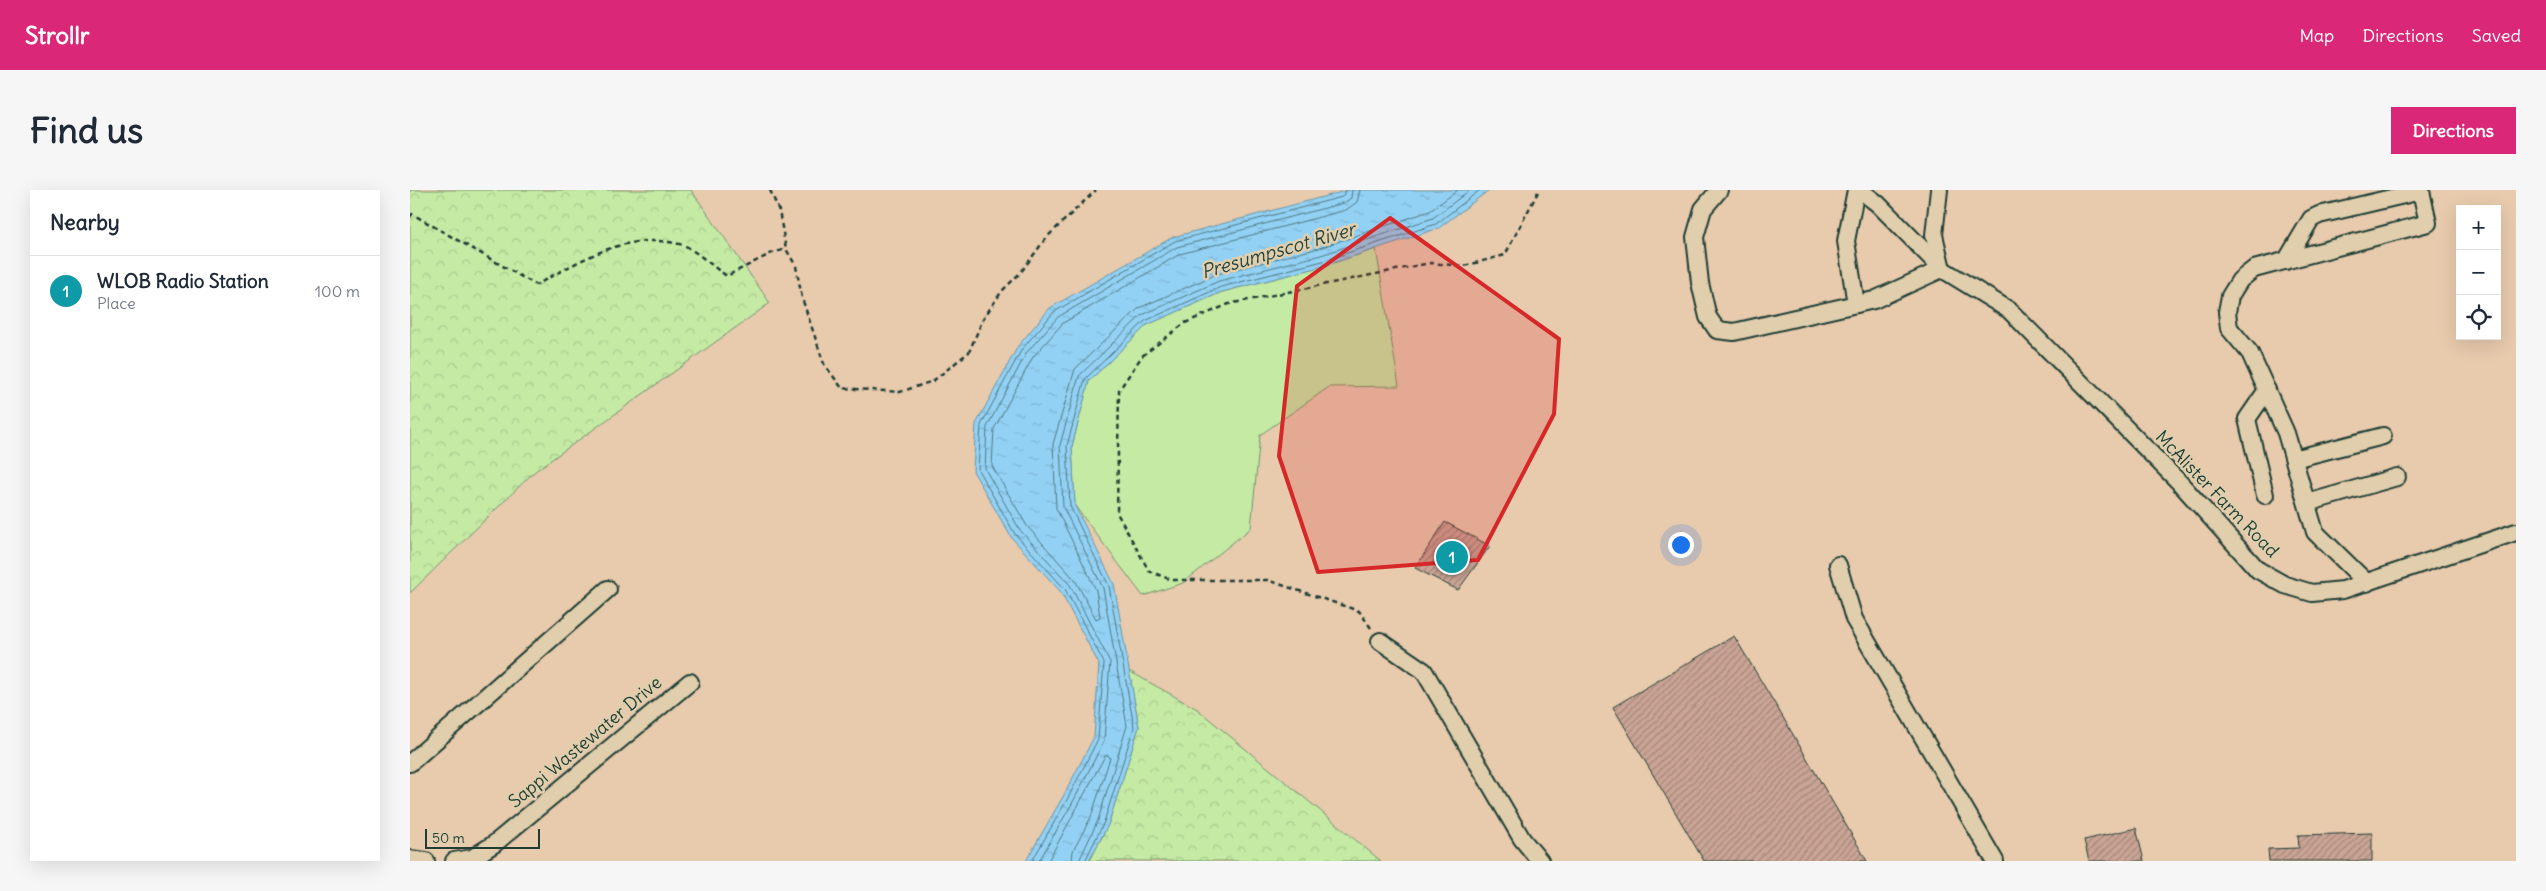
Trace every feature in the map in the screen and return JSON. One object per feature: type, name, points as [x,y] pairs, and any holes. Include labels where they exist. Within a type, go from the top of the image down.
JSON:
[{"type":"street","points":[[1719,190],[1703,209],[1695,236],[1700,283],[1708,317],[1717,330],[1734,332],[1874,300],[1942,269],[1934,236],[1939,190]]},
{"type":"street","points":[[1856,190],[1846,241],[1856,304]]},
{"type":"street","name":"McAlister Farm Road","points":[[1860,190],[1878,204],[1942,269],[2009,310],[2179,482],[2258,570],[2285,585],[2312,593],[2343,590],[2516,532]]},
{"type":"street","points":[[2286,261],[2311,219],[2319,215],[2421,191],[2428,223],[2254,270],[2240,280],[2230,296],[2226,312],[2229,328],[2250,353],[2286,433],[2315,532],[2366,583]]},
{"type":"street","points":[[2265,495],[2247,420],[2267,390]]},
{"type":"street","points":[[2294,460],[2383,436]]},
{"type":"street","points":[[2307,503],[2397,477]]},
{"type":"street","points":[[1838,565],[1854,619],[1996,861]]},
{"type":"street","points":[[410,763],[608,589]]},
{"type":"street","points":[[1380,641],[1424,671],[1522,839],[1540,861]]},
{"type":"street","name":"Sappi Wastewater Drive","points":[[454,861],[472,858],[494,844],[690,682]]},
{"type":"street","points":[[410,859],[426,861]]},
{"type":"path","points":[[770,190],[779,211],[786,249],[796,266],[802,298],[824,364],[842,388],[900,392],[933,381],[969,352],[983,319],[1002,291],[1021,272],[1046,238],[1096,190]]},
{"type":"path","points":[[1380,641],[1359,611],[1267,580],[1172,580],[1149,571],[1117,513],[1119,390],[1142,356],[1185,323],[1229,304],[1430,263],[1464,266],[1505,256],[1539,190]]},
{"type":"path","points":[[410,217],[412,214],[536,285],[589,256],[637,240],[685,245],[727,276],[772,253],[786,249]]},
{"type":"highlighted area","points":[[1390,218],[1559,339],[1554,414],[1478,560],[1318,572],[1279,456],[1297,286]]},
{"type":"green space","points":[[410,190],[691,190],[770,303],[534,472],[410,593]]},
{"type":"green space","points":[[1376,249],[1399,386],[1329,387],[1260,435],[1251,528],[1183,583],[1143,596],[1075,506],[1072,446],[1089,381],[1147,325],[1222,292],[1324,266]]},
{"type":"green space","points":[[1129,671],[1197,709],[1381,861],[1090,861],[1108,825],[1139,727]]},
{"type":"water","name":"Presumpscot River","points":[[1349,190],[1489,190],[1439,228],[1324,266],[1222,292],[1147,325],[1089,381],[1072,446],[1075,506],[1114,584],[1139,727],[1108,825],[1089,861],[1026,861],[1064,795],[1094,737],[1099,664],[1060,591],[1011,537],[973,471],[976,424],[1018,346],[1050,308],[1173,237]]},
{"type":"building","points":[[1445,522],[1490,546],[1458,590],[1415,568]]},
{"type":"building","points":[[1734,636],[1867,861],[1704,861],[1613,707]]},
{"type":"building","points":[[2136,828],[2144,861],[2089,861],[2084,840]]},
{"type":"building","points":[[2372,833],[2372,861],[2269,861],[2268,849],[2299,848],[2298,835]]},
{"type":"place","name":"WLOB Radio Station","points":[[1452,557]]}]
